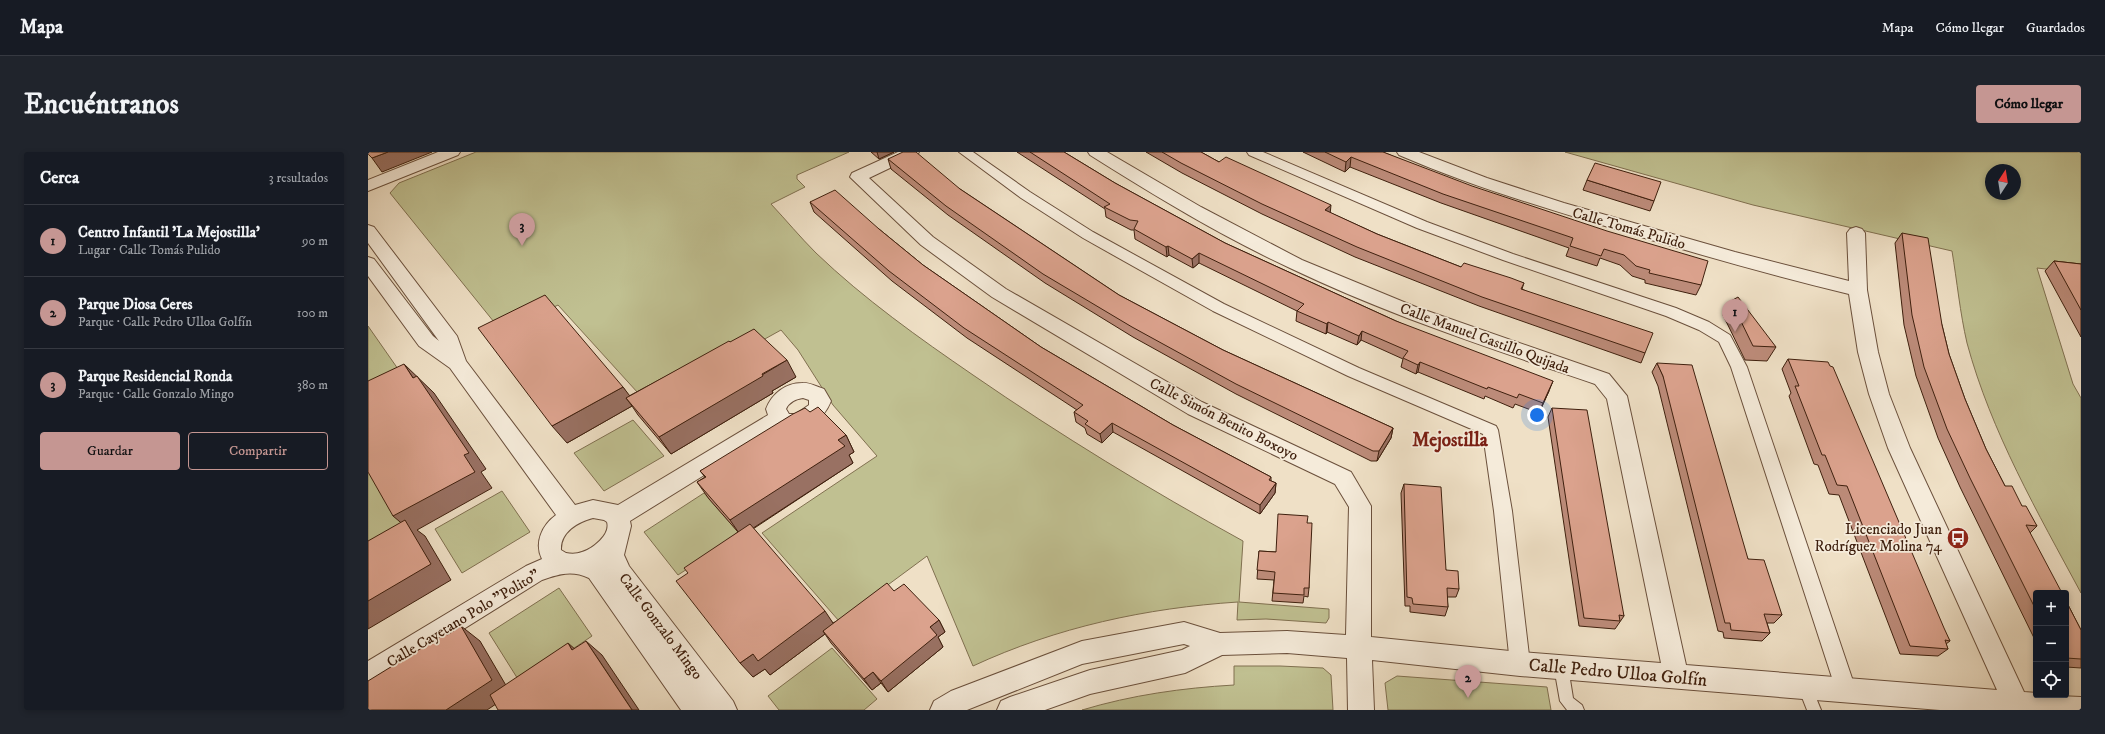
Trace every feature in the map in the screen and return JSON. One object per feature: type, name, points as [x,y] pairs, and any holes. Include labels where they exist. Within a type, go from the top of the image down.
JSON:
[{"type":"street","points":[[368,186],[452,152]]},
{"type":"street","name":"Calle Simón Benito Boxoyo","points":[[911,152],[858,176],[927,241],[999,293],[1195,408],[1343,478],[1360,506],[1359,647],[1361,710]]},
{"type":"street","points":[[965,152],[1012,187],[1098,241],[1213,304],[1390,389],[1490,430],[1503,510],[1520,664]]},
{"type":"street","name":"Calle Manuel Castillo Quijada","points":[[1096,152],[1190,208],[1296,264],[1429,320],[1602,379],[1617,396],[1676,676]]},
{"type":"street","points":[[1253,152],[1331,188],[1422,225],[1508,257],[1671,312],[1704,326],[1725,339],[1739,367],[1846,690]]},
{"type":"street","name":"Calle Tomás Pulido","points":[[1405,152],[1428,162],[1547,204],[1674,242],[1858,290]]},
{"type":"street","points":[[368,231],[450,341],[457,364]]},
{"type":"street","points":[[1856,233],[1858,290],[1868,352],[1879,394],[1899,448],[2017,707]]},
{"type":"street","points":[[368,263],[426,341],[457,364],[571,517]]},
{"type":"street","points":[[617,527],[612,512],[603,509],[582,512],[571,517],[554,533],[549,542],[563,559],[602,554],[617,527],[779,418]]},
{"type":"street","name":"Calle Gonzalo Mingo","points":[[617,527],[612,555],[620,573],[724,710]]},
{"type":"street","name":"Calle Gonzalo Mingo","points":[[563,559],[597,571],[696,710]]},
{"type":"street","name":"Calle Cayetano Polo \"Polito\"","points":[[368,660],[563,559]]},
{"type":"street","name":"Calle Cayetano Polo \"Polito\"","points":[[368,675],[534,573],[563,559]]},
{"type":"street","name":"Calle Pedro Ulloa Golfín","points":[[943,710],[960,700],[1082,653],[1184,633],[1220,644],[1287,642],[1359,647],[1520,664],[1846,690],[2017,707],[2081,709]]},
{"type":"street","name":"Calle Pedro Ulloa Golfín","points":[[1010,710],[1090,682],[1185,661],[1220,644]]},
{"type":"lane","points":[[1561,667],[1567,701],[1577,710]]},
{"type":"lane","points":[[1805,687],[1814,710]]},
{"type":"green space","points":[[476,152],[849,152],[797,175],[797,179],[805,187],[771,204],[816,253],[853,286],[892,317],[932,347],[1006,397],[1106,461],[1243,541],[1239,602],[1329,609],[1329,618],[1326,623],[1266,619],[1237,620],[1238,602],[1170,609],[1102,622],[1070,630],[1037,640],[973,666],[927,556],[839,621],[762,533],[877,456],[833,405],[798,350],[781,330],[648,404],[558,305],[490,339],[494,322],[390,193],[399,183]]},
{"type":"green space","points":[[1565,152],[2081,152],[2081,273],[2037,268],[2073,384],[2081,398],[2081,593],[2032,502],[2002,440],[1989,408],[1967,343],[1960,309],[1952,251],[1753,205]]},
{"type":"green space","points":[[368,326],[405,379],[368,400]]},
{"type":"green space","points":[[633,420],[664,456],[604,491],[574,453]]},
{"type":"green space","points":[[368,463],[408,533],[368,555]]},
{"type":"green space","points":[[502,491],[530,532],[462,573],[435,529]]},
{"type":"green space","points":[[704,493],[740,534],[678,575],[644,532]]},
{"type":"green space","points":[[559,588],[592,636],[521,684],[489,633]]},
{"type":"green space","points":[[832,648],[877,699],[864,710],[779,710],[768,696]]},
{"type":"green space","points":[[1234,666],[1323,668],[1331,675],[1333,710],[1082,710],[1138,696],[1195,688],[1234,685]]},
{"type":"green space","points":[[1397,676],[1547,687],[1551,710],[1388,710],[1385,683]]},
{"type":"building","points":[[368,152],[388,152],[372,158]]},
{"type":"building","points":[[903,152],[916,152],[960,189],[1119,295],[1223,350],[1393,428],[1379,451],[1373,451],[1236,384],[1132,327],[1043,274],[946,206],[888,159]]},
{"type":"building","points":[[1030,152],[1064,152],[1115,183],[1225,243],[1396,321],[1553,381],[1543,403],[1519,394],[1517,398],[1488,387],[1487,389],[1420,362],[1418,365],[1403,358],[1408,351],[1362,331],[1359,336],[1328,322],[1327,324],[1297,311],[1304,304],[1199,253],[1192,259],[1168,246],[1166,247],[1134,229],[1138,221],[1130,220],[1104,207],[1110,204]]},
{"type":"building","points":[[1162,152],[1201,152],[1219,162],[1226,157],[1331,205],[1325,210],[1377,234],[1461,267],[1464,263],[1511,278],[1524,283],[1521,289],[1653,333],[1645,353],[1482,297],[1357,247],[1262,204]]},
{"type":"building","points":[[1325,152],[1383,152],[1472,186],[1607,231],[1708,261],[1701,285],[1649,273],[1650,270],[1636,266],[1624,255],[1604,249],[1601,256],[1570,246],[1573,238],[1443,194],[1351,157],[1346,162]]},
{"type":"building","points":[[1595,163],[1661,182],[1654,201],[1587,180]]},
{"type":"building","points":[[835,190],[923,265],[1041,347],[1173,425],[1271,477],[1269,480],[1276,483],[1260,505],[1112,423],[1100,434],[1085,424],[1088,421],[1074,412],[1083,405],[964,328],[889,271],[810,202]]},
{"type":"building","points":[[1902,233],[1928,238],[1942,325],[1949,354],[1965,399],[1986,449],[2005,486],[2012,486],[2022,506],[2026,506],[2037,526],[2026,525],[2060,590],[2033,590],[2033,604],[1947,429],[1924,367],[1912,315]]},
{"type":"building","points":[[2054,261],[2081,264],[2081,310]]},
{"type":"building","points":[[545,295],[623,387],[552,426],[478,328]]},
{"type":"building","points":[[1738,297],[1776,347],[1753,346],[1731,301]]},
{"type":"building","points":[[754,329],[787,360],[762,374],[763,376],[659,437],[626,398],[729,341],[730,342]]},
{"type":"building","points":[[1788,359],[1828,362],[1830,366],[1833,367],[1950,641],[1945,640],[1948,649],[1910,646],[1847,486],[1837,485],[1825,455],[1822,455],[1795,386],[1799,386]]},
{"type":"building","points":[[1657,363],[1692,365],[1748,559],[1764,560],[1782,615],[1764,614],[1770,633],[1731,630],[1730,623],[1725,623],[1663,376]]},
{"type":"building","points":[[404,364],[413,378],[417,376],[469,453],[464,455],[475,472],[393,516],[368,472],[368,381]]},
{"type":"building","points":[[818,407],[846,435],[838,440],[845,446],[730,520],[697,482],[706,477],[700,471],[793,414],[805,408],[810,412]]},
{"type":"building","points":[[1552,408],[1587,410],[1624,616],[1619,615],[1620,621],[1584,618]]},
{"type":"building","points":[[1404,484],[1441,487],[1446,570],[1458,571],[1459,589],[1447,588],[1448,607],[1413,604],[1412,598],[1407,597]]},
{"type":"building","points":[[1278,514],[1308,516],[1307,523],[1312,523],[1309,588],[1304,588],[1304,595],[1273,593],[1275,572],[1257,570],[1259,551],[1276,552]]},
{"type":"building","points":[[405,520],[431,564],[368,601],[368,541]]},
{"type":"building","points":[[750,524],[825,611],[758,661],[753,654],[740,663],[676,581],[688,573],[684,568]]},
{"type":"building","points":[[887,583],[894,591],[904,584],[939,620],[930,627],[937,635],[881,681],[873,672],[864,679],[823,631]]},
{"type":"building","points":[[2069,607],[2081,630],[2081,659],[2069,658]]},
{"type":"building","points":[[461,626],[492,680],[446,710],[368,710],[368,681],[446,633],[447,635]]},
{"type":"building","points":[[586,641],[632,710],[498,710],[490,695],[568,643],[572,650]]},
{"type":"place","name":"Parque Residencial Ronda","points":[[522,246]]},
{"type":"place","name":"Centro Infantil 'La Mejostilla'","points":[[1735,332]]},
{"type":"place","name":"Licenciado Juan Rodríguez Molina 74","points":[[1958,538]]},
{"type":"place","name":"Parque Diosa Ceres","points":[[1468,698]]},
{"type":"district","name":"Mejostilla","points":[[1450,439]]}]
